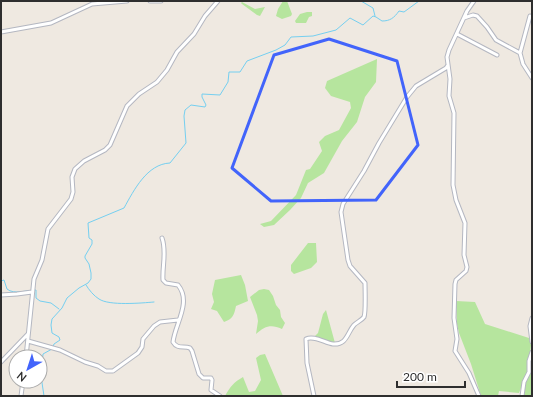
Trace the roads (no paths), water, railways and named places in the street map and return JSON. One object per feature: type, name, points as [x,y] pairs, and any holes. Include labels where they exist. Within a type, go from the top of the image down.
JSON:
[{"type":"street","points":[[1,32],[51,23],[92,4],[127,1]]},
{"type":"street","points":[[150,1],[161,1]]},
{"type":"street","points":[[27,349],[34,279],[42,260],[48,229],[71,199],[73,192],[72,177],[75,169],[84,161],[105,150],[110,145],[127,106],[139,94],[158,82],[177,52],[194,34],[205,16],[218,1]]},
{"type":"street","points":[[474,1],[468,10],[448,52],[448,65],[450,97],[454,113],[454,191],[465,223],[464,255],[467,267],[465,272],[456,280],[455,283],[454,318],[458,339],[455,351],[469,373],[479,396]]},
{"type":"street","points":[[464,18],[474,15],[477,16],[496,40],[520,53]]},
{"type":"street","points":[[530,16],[520,53],[522,60],[532,78]]},
{"type":"street","points":[[457,34],[496,55]]},
{"type":"street","points":[[314,396],[306,363],[306,340],[312,338],[332,344],[341,343],[347,338],[353,326],[363,318],[365,313],[365,282],[350,266],[347,259],[342,212],[343,204],[364,171],[378,143],[407,97],[416,86],[446,68],[448,65]]},
{"type":"street","points":[[162,238],[165,246],[162,270],[163,280],[166,283],[178,285],[183,297],[182,312],[178,320],[173,343],[179,347],[190,348],[199,374],[203,378],[211,378],[211,390],[220,396]]},
{"type":"street","points":[[1,295],[17,294],[32,290]]},
{"type":"street","points":[[532,318],[530,326],[532,342]]},
{"type":"street","points":[[28,341],[60,350],[85,362],[98,366],[106,371],[112,371],[138,353],[142,347],[143,339],[154,326],[160,322],[178,320]]},
{"type":"street","points":[[1,362],[28,334]]},
{"type":"street","points":[[522,396],[524,382],[529,372],[529,361],[532,352]]},
{"type":"waterway","points":[[361,1],[373,8],[375,16]]},
{"type":"waterway","points":[[44,396],[41,376],[43,354],[52,349],[54,344],[60,340],[59,337],[52,333],[52,319],[62,308],[67,298],[88,283],[91,279],[89,264],[85,258],[92,244],[92,240],[89,238],[88,223],[124,208],[137,186],[148,173],[162,164],[170,163],[186,143],[185,110],[191,105],[205,107],[206,105],[202,94],[220,95],[228,82],[229,72],[240,72],[247,61],[276,50],[285,45],[291,37],[313,36],[336,30],[350,18],[363,25],[373,16],[382,21],[390,20],[399,11],[404,12],[419,1]]},
{"type":"waterway","points":[[1,281],[4,280],[7,289],[13,292],[36,290],[36,298],[40,301],[51,303],[59,309]]},
{"type":"waterway","points":[[86,285],[95,296],[110,303],[126,304],[154,302]]}]
